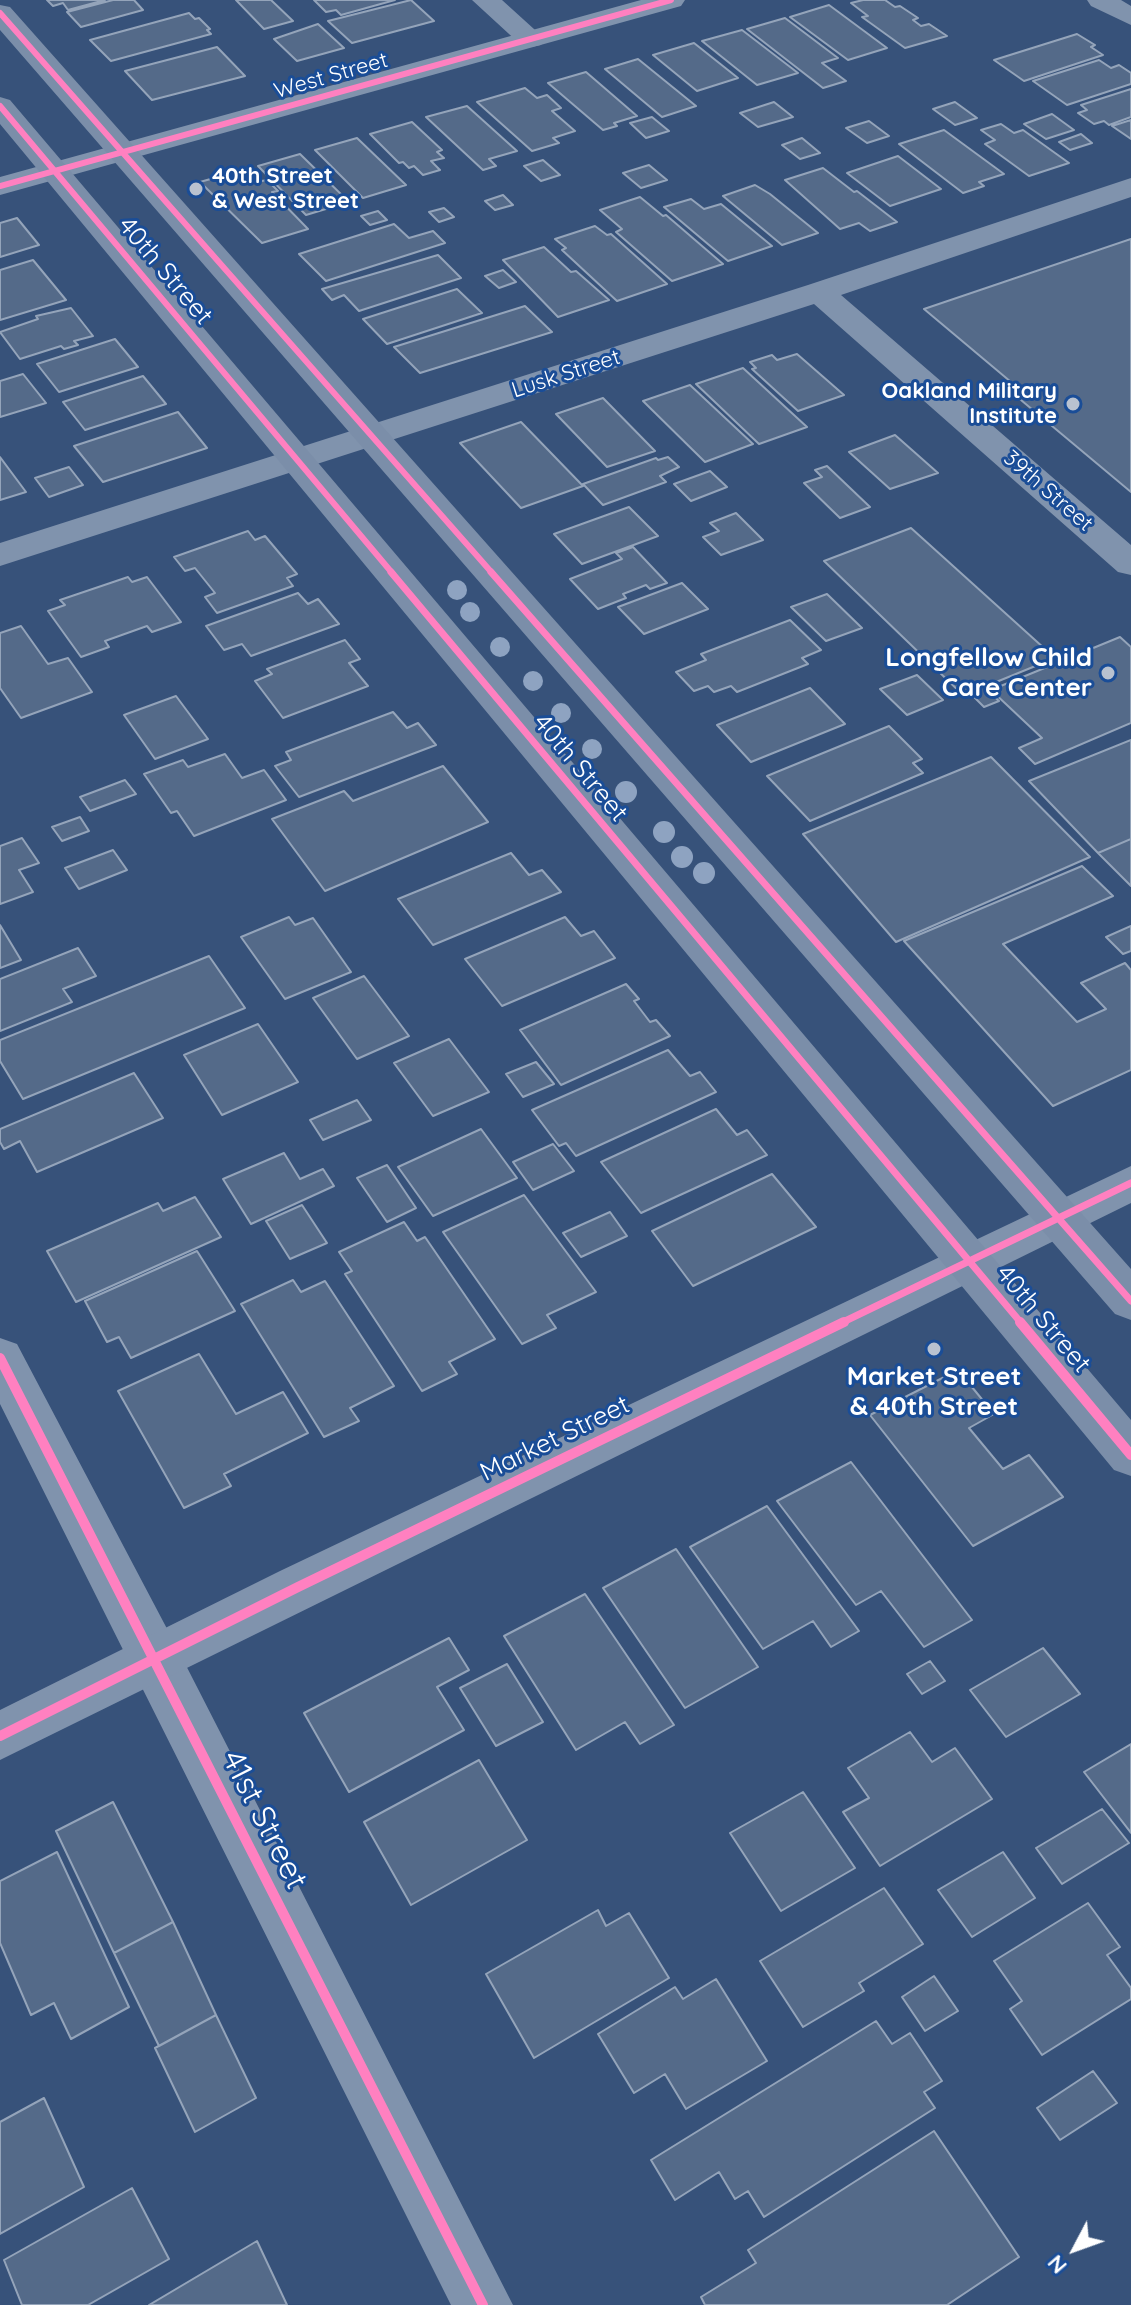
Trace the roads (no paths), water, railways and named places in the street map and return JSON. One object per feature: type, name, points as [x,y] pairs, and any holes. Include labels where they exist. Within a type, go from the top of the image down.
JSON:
[{"type":"main road","name":"40th Street","points":[[0,13],[1131,1301]]},
{"type":"main road","name":"40th Street","points":[[0,106],[1131,1455]]},
{"type":"street","points":[[486,0],[531,39]]},
{"type":"street","name":"West Street","points":[[0,186],[671,0]]},
{"type":"street","points":[[1101,0],[1131,17]]},
{"type":"street","name":"Lusk Street","points":[[0,555],[819,292],[1131,187]]},
{"type":"street","name":"39th Street","points":[[819,292],[1131,564]]},
{"type":"street","name":"Market Street","points":[[0,1736],[590,1444],[1131,1183]]},
{"type":"street","name":"41st Street","points":[[0,1358],[483,2305]]},
{"type":"place","name":"40th Street & West Street","points":[[196,189]]},
{"type":"place","name":"Oakland Military Institute","points":[[1073,404]]},
{"type":"place","name":"Longfellow Child Care Center","points":[[1108,673]]},
{"type":"place","name":"Market Street & 40th Street","points":[[934,1349]]}]
